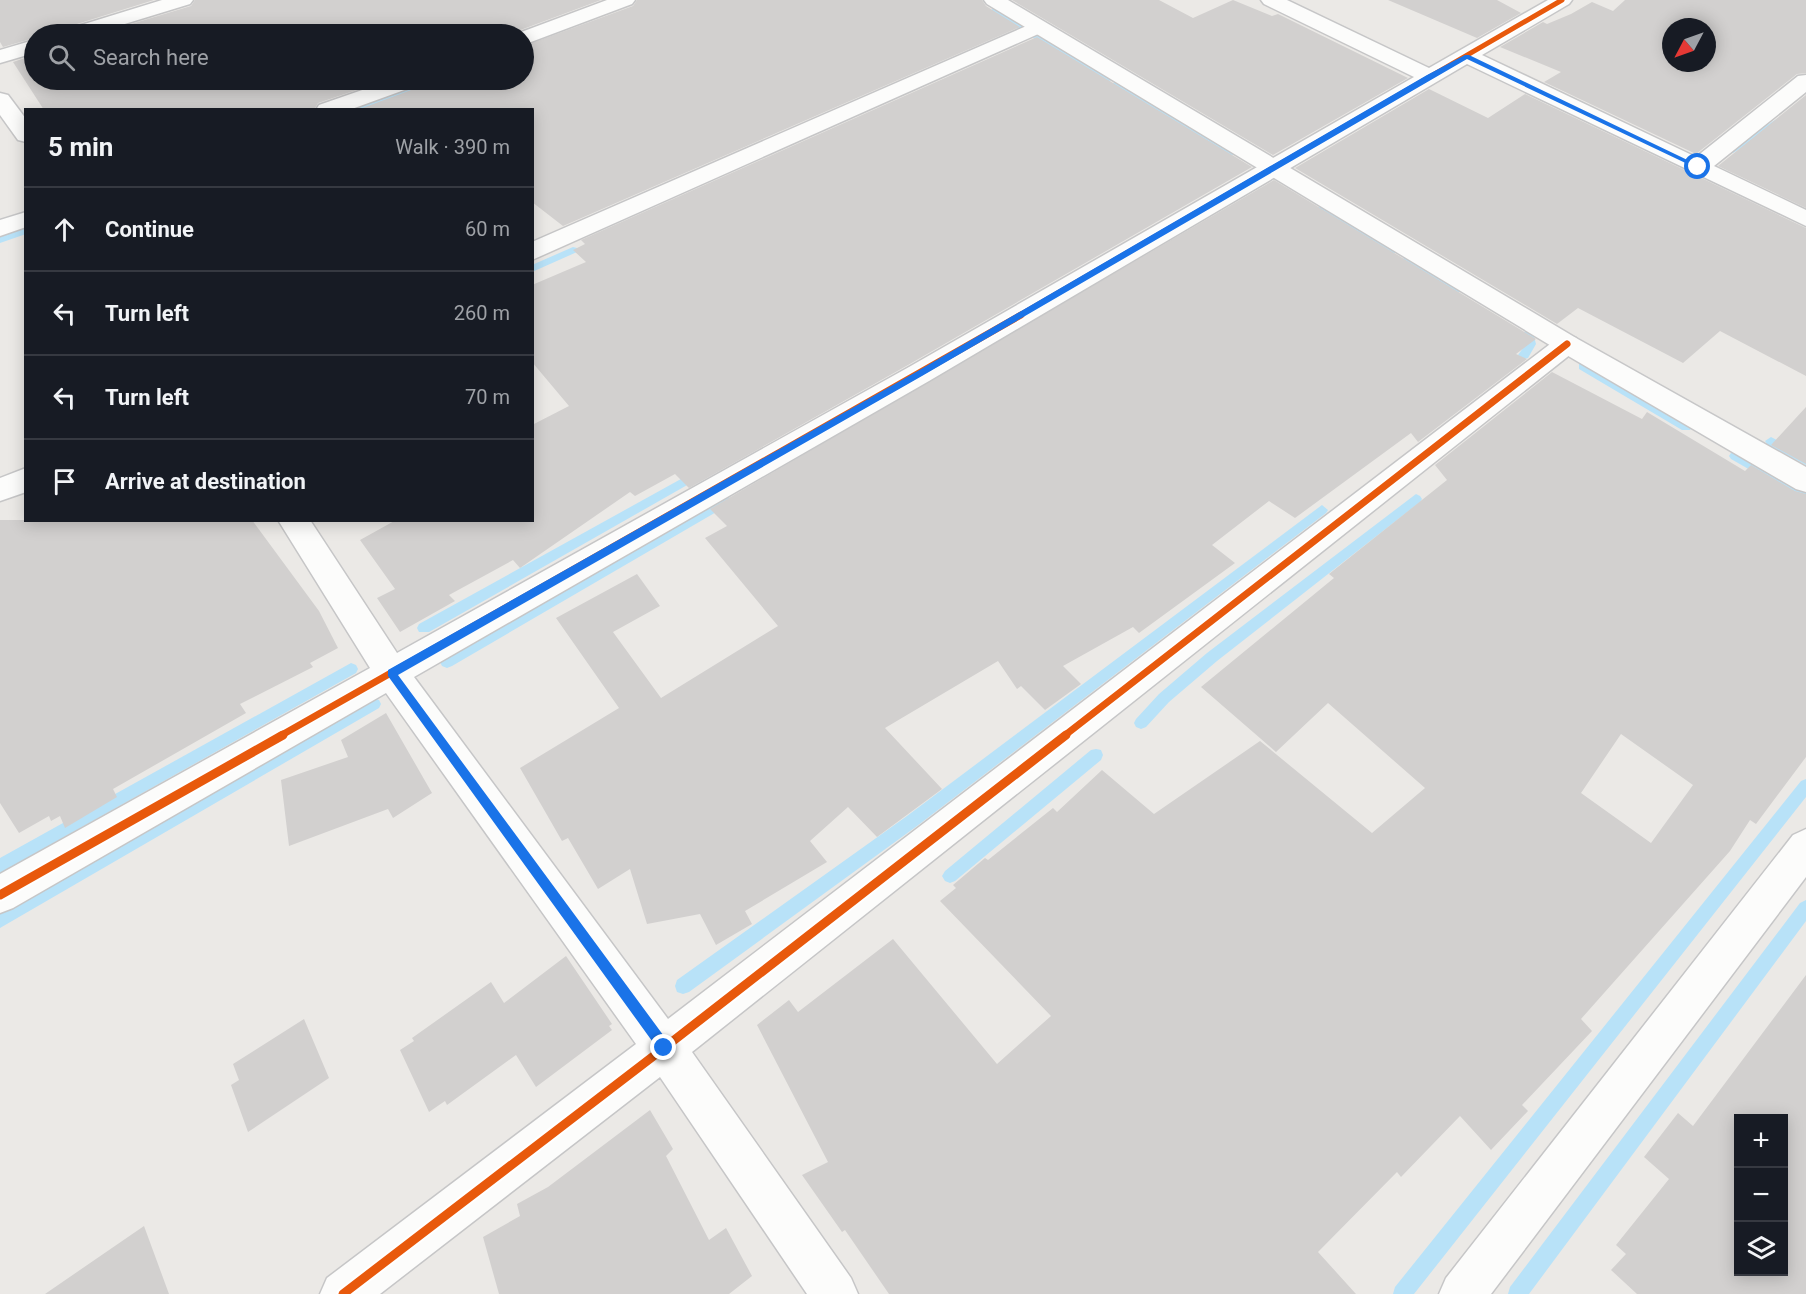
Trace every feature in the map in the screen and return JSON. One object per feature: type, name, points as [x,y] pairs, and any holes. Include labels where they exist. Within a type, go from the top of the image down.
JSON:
[{"type":"street","points":[[105,24],[183,0]]},
{"type":"street","points":[[534,34],[625,0]]},
{"type":"street","points":[[994,0],[1567,344],[1806,481]]},
{"type":"street","points":[[1271,0],[1429,76]]},
{"type":"street","points":[[0,895],[919,374],[1467,56],[1546,3]]},
{"type":"street","points":[[534,251],[1038,27]]},
{"type":"street","points":[[0,57],[24,49]]},
{"type":"street","points":[[1467,56],[1806,219]]},
{"type":"street","points":[[1698,167],[1806,81]]},
{"type":"street","points":[[333,108],[382,90]]},
{"type":"street","points":[[0,100],[24,132]]},
{"type":"street","points":[[0,228],[24,220]]},
{"type":"street","points":[[343,1294],[664,1048],[1567,344]]},
{"type":"street","points":[[0,490],[24,480]]},
{"type":"street","points":[[294,522],[392,673],[664,1048],[835,1294]]},
{"type":"street","points":[[1462,1294],[1806,847]]},
{"type":"building","points":[[0,0],[154,0],[77,24],[24,24],[24,41],[3,47],[0,42]]},
{"type":"building","points":[[195,0],[601,0],[534,25],[131,24],[191,6]]},
{"type":"building","points":[[637,0],[982,0],[986,6],[1020,27],[563,226],[534,204],[534,108],[362,108],[411,90],[534,90],[534,42],[633,6]]},
{"type":"building","points":[[1012,0],[1159,0],[1193,18],[1233,0],[1272,16],[1278,14],[1408,78],[1273,155]]},
{"type":"building","points":[[1388,0],[1497,0],[1521,13],[1477,38]]},
{"type":"building","points":[[1625,0],[1806,0],[1806,73],[1797,74],[1696,154],[1544,82],[1561,72],[1500,47],[1543,22],[1547,24],[1592,2],[1613,11]]},
{"type":"building","points":[[1037,37],[1252,167],[689,488],[675,474],[635,496],[630,492],[520,568],[513,560],[449,595],[455,601],[400,632],[377,598],[395,589],[360,540],[392,522],[534,522],[534,424],[569,406],[534,364],[534,284],[586,262],[573,250],[585,244],[581,240]]},
{"type":"building","points":[[24,58],[24,79],[13,62]]},
{"type":"building","points":[[1429,89],[1488,118],[1525,94],[1806,228],[1806,376],[1720,331],[1683,363],[1578,308],[1557,324],[1295,168]]},
{"type":"building","points":[[31,90],[356,90],[318,103],[315,108],[43,108]]},
{"type":"building","points":[[1806,95],[1806,208],[1718,166]]},
{"type":"building","points":[[1274,180],[1536,339],[1516,354],[1527,359],[1418,442],[1411,433],[1295,518],[1269,501],[1212,545],[1235,563],[1139,633],[1133,627],[1063,666],[1081,684],[1045,710],[1021,686],[1017,689],[998,661],[885,728],[942,789],[877,837],[848,807],[810,841],[827,862],[745,911],[752,924],[716,945],[700,914],[647,924],[630,869],[598,889],[568,838],[562,841],[520,768],[619,708],[556,618],[637,574],[660,606],[613,632],[661,698],[778,626],[705,538],[727,526],[710,509]]},
{"type":"building","points":[[1552,372],[1642,419],[1647,412],[1745,471],[1751,465],[1795,491],[1806,494],[1806,757],[1756,824],[1750,820],[1730,851],[1581,1019],[1592,1031],[1522,1105],[1528,1111],[1491,1150],[1460,1116],[1401,1177],[1397,1172],[1318,1252],[1356,1294],[889,1294],[845,1230],[842,1232],[802,1175],[828,1162],[757,1025],[789,1000],[798,1012],[893,939],[997,1064],[1051,1016],[940,901],[956,888],[953,885],[985,858],[988,860],[1053,808],[1057,812],[1102,770],[1154,814],[1260,741],[1372,833],[1425,788],[1328,703],[1276,752],[1201,687],[1334,578],[1329,574],[1447,480],[1435,465]],"holes":[[[1621,734],[1693,785],[1651,843],[1581,793]]]},
{"type":"building","points":[[1806,407],[1806,464],[1771,445]]},
{"type":"building","points":[[0,520],[24,520],[24,522],[253,522],[319,611],[338,648],[310,663],[313,667],[240,704],[246,713],[113,789],[117,797],[65,828],[60,816],[51,821],[49,816],[19,833],[0,803]]},
{"type":"building","points":[[386,713],[432,793],[393,818],[388,809],[289,846],[281,780],[348,757],[341,740]]},
{"type":"building","points":[[566,956],[612,1024],[609,1026],[612,1030],[536,1087],[516,1055],[447,1105],[445,1101],[429,1112],[400,1050],[414,1041],[412,1038],[491,982],[504,1003]]},
{"type":"building","points":[[1806,975],[1806,1294],[1637,1294],[1611,1270],[1626,1254],[1616,1245],[1669,1179],[1644,1157],[1678,1113],[1693,1126]]},
{"type":"building","points":[[304,1019],[329,1078],[248,1132],[231,1085],[239,1080],[233,1064]]},
{"type":"building","points":[[650,1110],[673,1149],[666,1156],[709,1240],[726,1228],[752,1276],[729,1294],[499,1294],[483,1237],[520,1216],[517,1204],[548,1187]]},
{"type":"building","points":[[144,1226],[169,1294],[45,1294]]},
{"type":"waterway","points":[[995,11],[1024,29]]},
{"type":"waterway","points":[[1037,37],[1055,47]]},
{"type":"waterway","points":[[1058,49],[1078,62]]},
{"type":"waterway","points":[[1083,64],[1108,80]]},
{"type":"waterway","points":[[1116,85],[1231,154]]},
{"type":"waterway","points":[[358,108],[407,90]]},
{"type":"waterway","points":[[1730,151],[1806,104]]},
{"type":"waterway","points":[[1321,209],[1393,251]]},
{"type":"waterway","points":[[0,240],[24,231]]},
{"type":"waterway","points":[[534,268],[573,250]]},
{"type":"waterway","points":[[1406,260],[1457,290]]},
{"type":"waterway","points":[[1524,355],[1531,344],[1528,333]]},
{"type":"waterway","points":[[1583,366],[1686,427]]},
{"type":"waterway","points":[[1771,441],[1806,461]]},
{"type":"waterway","points":[[1735,456],[1806,497]]},
{"type":"waterway","points":[[424,628],[699,473]]},
{"type":"waterway","points":[[1141,723],[1164,698],[1212,657],[1416,499]]},
{"type":"waterway","points":[[447,662],[726,501]]},
{"type":"waterway","points":[[683,986],[912,821],[1322,510]]},
{"type":"waterway","points":[[0,866],[351,669]]},
{"type":"waterway","points":[[0,920],[374,704]]},
{"type":"waterway","points":[[950,876],[1096,755]]},
{"type":"waterway","points":[[1402,1294],[1806,786]]},
{"type":"waterway","points":[[1517,1294],[1806,908]]},
{"type":"cycle path","points":[[0,895],[919,374],[1562,0]]},
{"type":"cycle path","points":[[343,1294],[664,1048],[1567,344]]},
{"type":"route","points":[[664,1048],[392,673],[919,374],[1467,56],[1698,167]]}]
